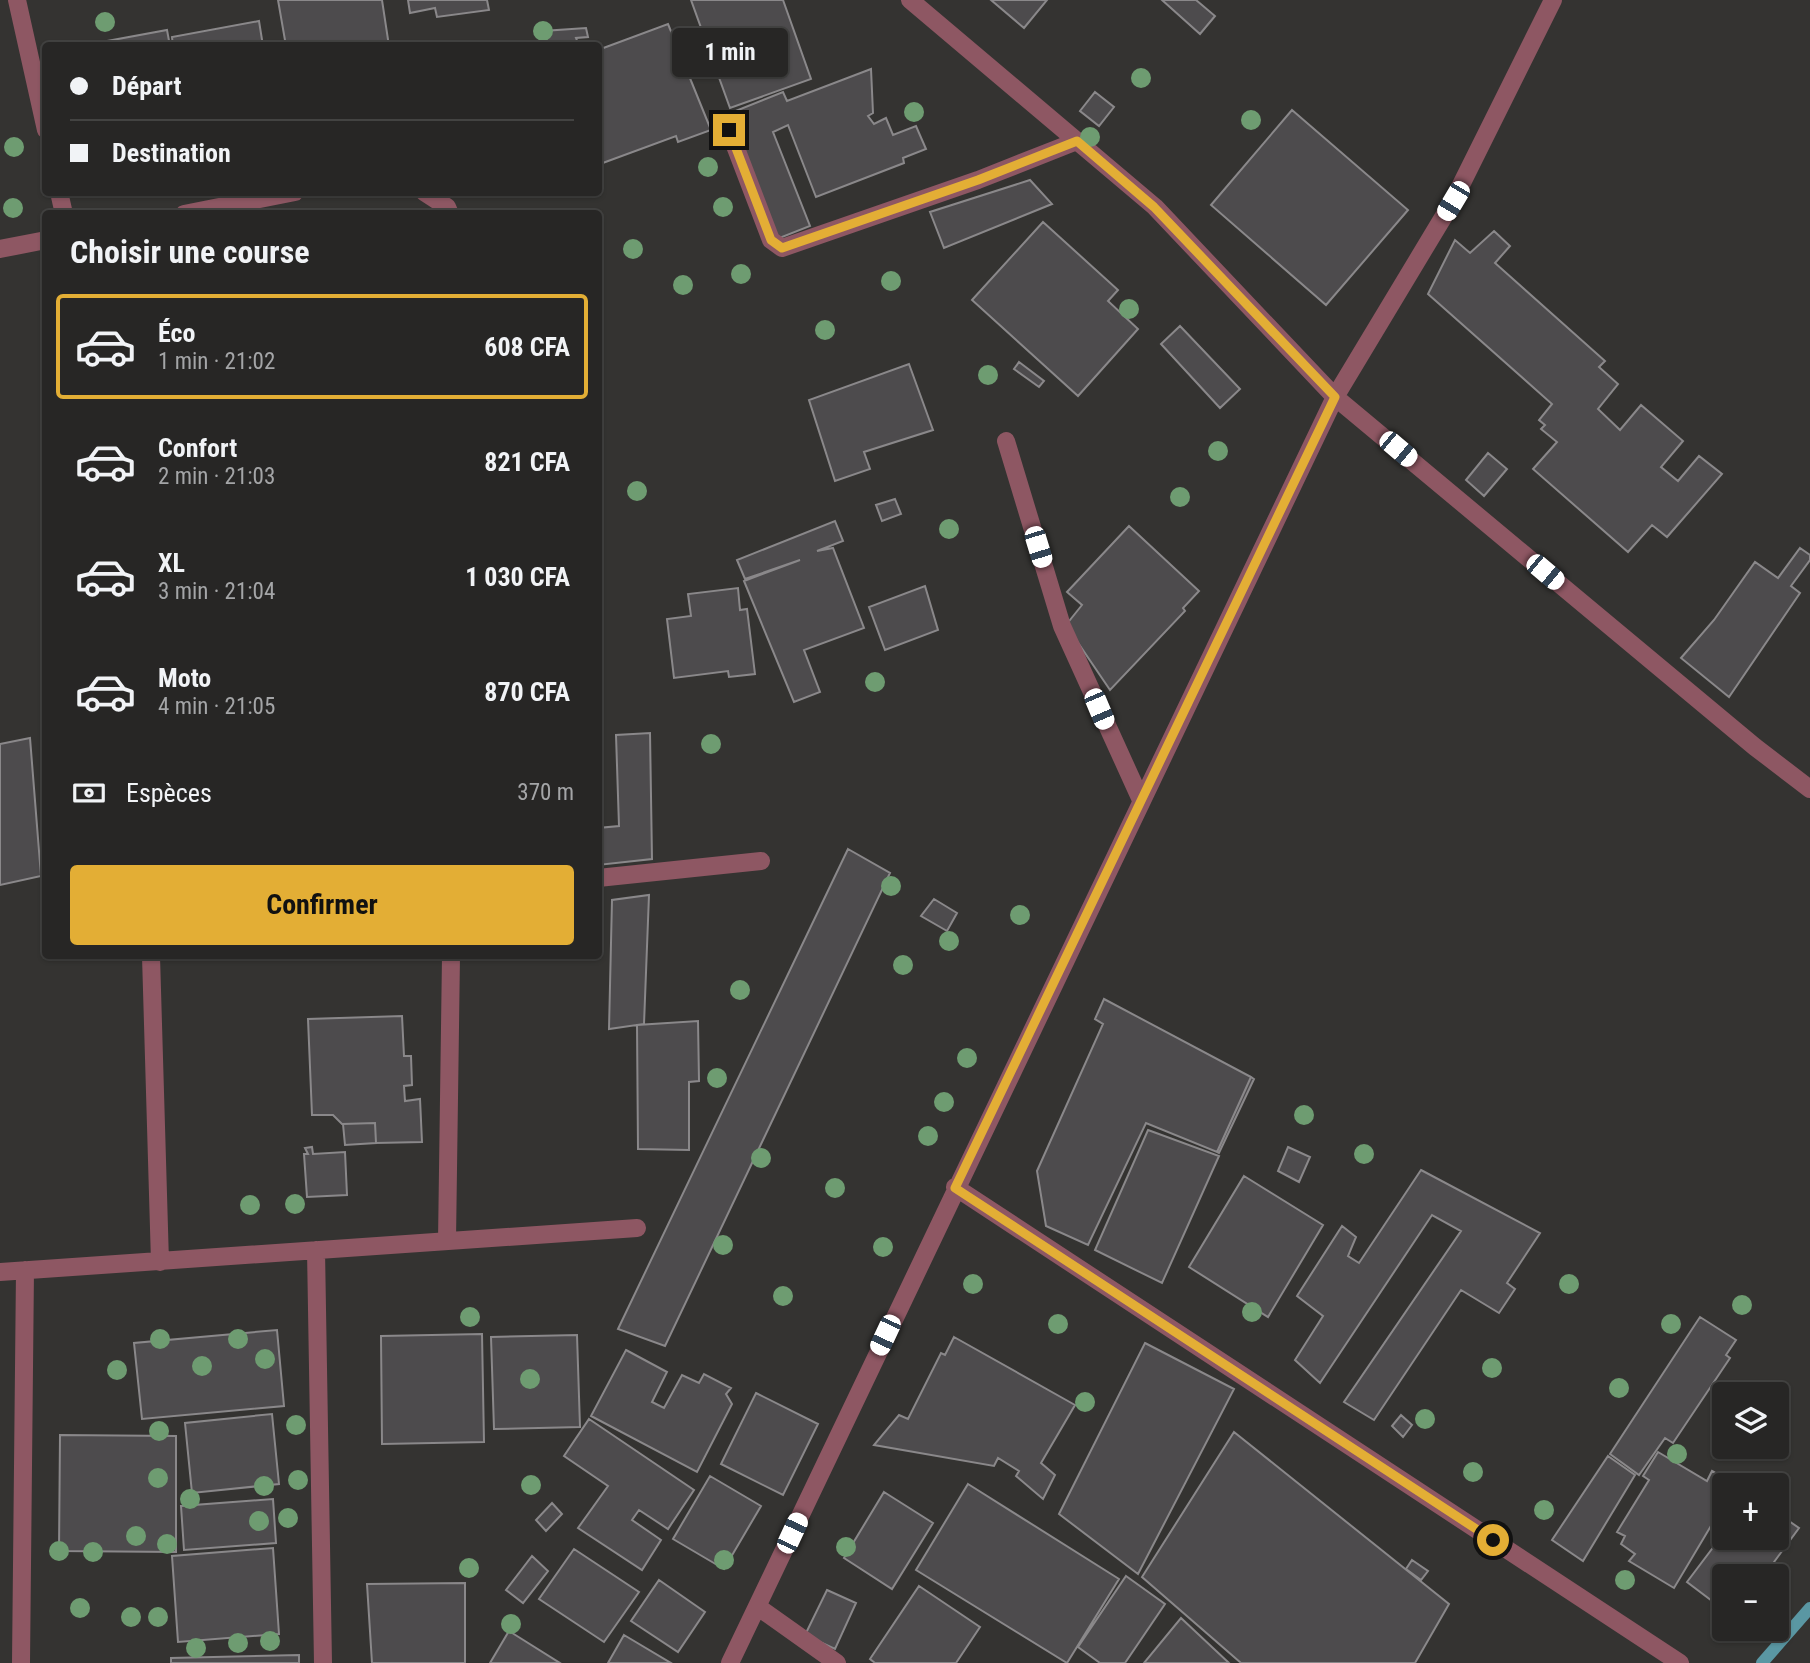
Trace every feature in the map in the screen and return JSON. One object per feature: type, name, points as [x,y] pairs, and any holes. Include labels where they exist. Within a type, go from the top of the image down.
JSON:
[{"type":"street","points":[[17,0],[42,112]]},
{"type":"street","points":[[910,0],[1154,207],[1335,397],[1755,747],[1810,789]]},
{"type":"street","points":[[730,1663],[1335,397],[1453,201],[1553,0]]},
{"type":"street","points":[[729,130],[771,240],[782,248],[978,180],[1077,141]]},
{"type":"street","points":[[204,210],[275,196]]},
{"type":"street","points":[[430,196],[448,210]]},
{"type":"street","points":[[0,249],[42,241]]},
{"type":"street","points":[[1006,441],[1062,626],[1141,800]]},
{"type":"street","points":[[602,878],[761,861]]},
{"type":"street","points":[[151,959],[160,1262]]},
{"type":"street","points":[[447,1241],[451,959]]},
{"type":"street","points":[[955,1188],[1680,1663]]},
{"type":"street","points":[[0,1272],[637,1228]]},
{"type":"street","points":[[316,1250],[323,1663]]},
{"type":"street","points":[[20,1663],[25,1270]]},
{"type":"street","points":[[758,1607],[838,1663]]},
{"type":"building","points":[[278,0],[382,0],[388,42],[285,42]]},
{"type":"building","points":[[408,0],[487,0],[489,10],[437,17],[435,8],[410,13]]},
{"type":"building","points":[[691,0],[783,0],[811,79],[730,108]]},
{"type":"building","points":[[991,0],[1047,0],[1024,28]]},
{"type":"building","points":[[1162,0],[1196,0],[1215,16],[1200,34]]},
{"type":"building","points":[[259,21],[262,42],[173,42],[172,37]]},
{"type":"building","points":[[668,24],[711,130],[678,142],[676,136],[602,163],[602,49]]},
{"type":"building","points":[[586,28],[588,37],[576,38],[578,42],[547,42],[543,31]]},
{"type":"building","points":[[167,30],[169,42],[102,42]]},
{"type":"building","points":[[871,69],[873,113],[868,116],[874,124],[886,118],[893,135],[916,126],[926,149],[903,158],[904,163],[816,197],[788,125],[773,132],[810,226],[777,239],[728,114],[783,92],[787,101]]},
{"type":"building","points":[[1095,92],[1114,107],[1099,126],[1080,111]]},
{"type":"building","points":[[1292,110],[1408,210],[1326,305],[1211,205]]},
{"type":"building","points":[[1030,180],[1052,204],[944,248],[930,212]]},
{"type":"building","points":[[1043,222],[1118,290],[1108,301],[1138,329],[1078,396],[972,300]]},
{"type":"building","points":[[1494,231],[1510,246],[1495,263],[1605,361],[1599,367],[1618,384],[1598,409],[1620,430],[1641,405],[1683,441],[1661,467],[1678,481],[1699,456],[1722,474],[1667,537],[1652,525],[1628,552],[1533,469],[1557,442],[1541,429],[1545,425],[1539,420],[1552,404],[1428,294],[1455,240],[1470,253]]},
{"type":"building","points":[[1180,326],[1240,389],[1220,408],[1161,344]]},
{"type":"building","points":[[1019,362],[1044,381],[1039,387],[1014,369]]},
{"type":"building","points":[[909,364],[933,430],[864,452],[870,469],[835,481],[809,400]]},
{"type":"building","points":[[1488,453],[1507,469],[1484,496],[1466,480]]},
{"type":"building","points":[[895,499],[901,514],[882,521],[876,505]]},
{"type":"building","points":[[835,521],[843,541],[817,551],[833,548],[864,628],[804,650],[820,692],[794,702],[744,581],[800,560],[745,579],[737,560]]},
{"type":"building","points":[[1129,526],[1199,591],[1183,608],[1185,611],[1110,690],[1066,625],[1082,605],[1067,592]]},
{"type":"building","points":[[1800,548],[1810,555],[1810,560],[1791,586],[1800,593],[1729,697],[1681,658],[1714,620],[1755,562],[1778,578]]},
{"type":"building","points":[[925,586],[938,630],[885,650],[869,607]]},
{"type":"building","points":[[738,588],[740,610],[747,609],[755,674],[729,677],[728,671],[674,678],[667,619],[691,616],[688,594]]},
{"type":"building","points":[[650,733],[652,859],[602,865],[602,828],[619,826],[616,735]]},
{"type":"building","points":[[30,738],[41,876],[0,885],[0,744]]},
{"type":"building","points":[[848,849],[890,873],[665,1346],[618,1329]]},
{"type":"building","points":[[649,895],[644,1024],[609,1029],[612,900]]},
{"type":"building","points":[[934,899],[957,913],[947,931],[921,916]]},
{"type":"building","points":[[1104,999],[1251,1077],[1217,1152],[1146,1123],[1088,1245],[1046,1226],[1037,1171],[1103,1024],[1095,1019]]},
{"type":"building","points":[[402,1016],[404,1056],[411,1056],[412,1085],[404,1086],[405,1101],[420,1099],[422,1142],[376,1143],[375,1123],[342,1124],[333,1115],[312,1115],[308,1019]]},
{"type":"building","points":[[698,1021],[699,1081],[689,1082],[689,1150],[638,1149],[637,1025]]},
{"type":"building","points":[[1251,1077],[1254,1079],[1219,1153],[1217,1152]]},
{"type":"building","points":[[375,1123],[376,1143],[345,1145],[343,1124]]},
{"type":"building","points":[[1148,1130],[1219,1156],[1162,1283],[1095,1250]]},
{"type":"building","points":[[312,1147],[313,1154],[345,1152],[347,1195],[307,1197],[304,1154],[308,1154],[305,1148]]},
{"type":"building","points":[[1288,1147],[1310,1157],[1299,1182],[1278,1171]]},
{"type":"building","points":[[1421,1170],[1540,1233],[1507,1283],[1515,1289],[1499,1313],[1461,1290],[1374,1420],[1344,1402],[1461,1231],[1432,1215],[1320,1383],[1295,1360],[1323,1316],[1297,1296],[1342,1226],[1356,1237],[1348,1256],[1359,1263]]},
{"type":"building","points":[[1244,1176],[1323,1225],[1268,1317],[1189,1267]]},
{"type":"building","points":[[1700,1317],[1736,1340],[1726,1355],[1730,1358],[1673,1443],[1665,1438],[1639,1475],[1610,1454]]},
{"type":"building","points":[[277,1330],[284,1406],[142,1419],[134,1343]]},
{"type":"building","points":[[482,1334],[484,1442],[382,1444],[381,1336]]},
{"type":"building","points":[[577,1335],[580,1427],[494,1429],[491,1337]]},
{"type":"building","points":[[954,1337],[1075,1405],[1041,1463],[1055,1475],[1043,1499],[1016,1476],[1019,1471],[998,1458],[994,1466],[874,1445],[899,1415],[908,1419],[941,1353],[945,1355]]},
{"type":"building","points":[[1145,1343],[1234,1389],[1138,1574],[1059,1514]]},
{"type":"building","points":[[626,1350],[667,1372],[652,1402],[664,1408],[682,1375],[699,1383],[704,1374],[731,1388],[726,1394],[732,1404],[697,1472],[591,1416]]},
{"type":"building","points":[[756,1393],[818,1424],[783,1495],[721,1464]]},
{"type":"building","points":[[272,1414],[279,1484],[192,1493],[185,1423]]},
{"type":"building","points":[[1401,1415],[1412,1425],[1403,1437],[1392,1426]]},
{"type":"building","points":[[589,1419],[694,1490],[668,1529],[639,1510],[632,1520],[661,1540],[642,1570],[578,1528],[608,1486],[564,1456]]},
{"type":"building","points":[[1234,1432],[1449,1604],[1415,1663],[1241,1663],[1142,1577]]},
{"type":"building","points":[[60,1435],[176,1436],[176,1552],[59,1551]]},
{"type":"building","points":[[1658,1452],[1707,1481],[1712,1471],[1716,1473],[1712,1473],[1712,1524],[1674,1588],[1629,1561],[1635,1554],[1621,1544],[1625,1536],[1617,1532],[1649,1480],[1643,1476]]},
{"type":"building","points":[[1608,1456],[1635,1475],[1583,1561],[1552,1540]]},
{"type":"building","points":[[710,1476],[761,1506],[724,1569],[673,1539]]},
{"type":"building","points":[[968,1484],[1119,1579],[1067,1663],[916,1570]]},
{"type":"building","points":[[884,1492],[933,1523],[892,1589],[844,1558]]},
{"type":"building","points":[[273,1499],[276,1543],[184,1550],[181,1506]]},
{"type":"building","points":[[552,1503],[562,1514],[546,1531],[536,1520]]},
{"type":"building","points":[[1789,1521],[1799,1528],[1789,1542]]},
{"type":"building","points":[[273,1548],[279,1634],[178,1642],[172,1556]]},
{"type":"building","points":[[574,1549],[639,1592],[604,1642],[539,1599]]},
{"type":"building","points":[[1712,1549],[1783,1550],[1773,1564],[1712,1564],[1712,1601],[1687,1582]]},
{"type":"building","points":[[532,1556],[548,1571],[523,1603],[506,1590]]},
{"type":"building","points":[[1412,1560],[1428,1571],[1421,1580],[1406,1569]]},
{"type":"building","points":[[1126,1576],[1165,1604],[1125,1663],[1100,1663],[1078,1647]]},
{"type":"building","points":[[659,1580],[705,1612],[678,1652],[631,1621]]},
{"type":"building","points":[[465,1583],[465,1663],[372,1663],[367,1584]]},
{"type":"building","points":[[919,1586],[980,1627],[956,1663],[875,1663],[870,1659]]},
{"type":"building","points":[[827,1590],[856,1603],[835,1649],[805,1635]]},
{"type":"building","points":[[1181,1618],[1229,1663],[1144,1663]]},
{"type":"building","points":[[509,1631],[560,1663],[490,1663]]},
{"type":"building","points":[[624,1635],[671,1663],[608,1663]]},
{"type":"building","points":[[299,1655],[299,1663],[171,1663],[171,1658]]},
{"type":"waterway","points":[[1762,1663],[1810,1608]]},
{"type":"route","points":[[729,130],[771,240],[782,248],[978,180],[1077,141],[1154,207],[1335,397],[955,1188],[1493,1540]]}]
